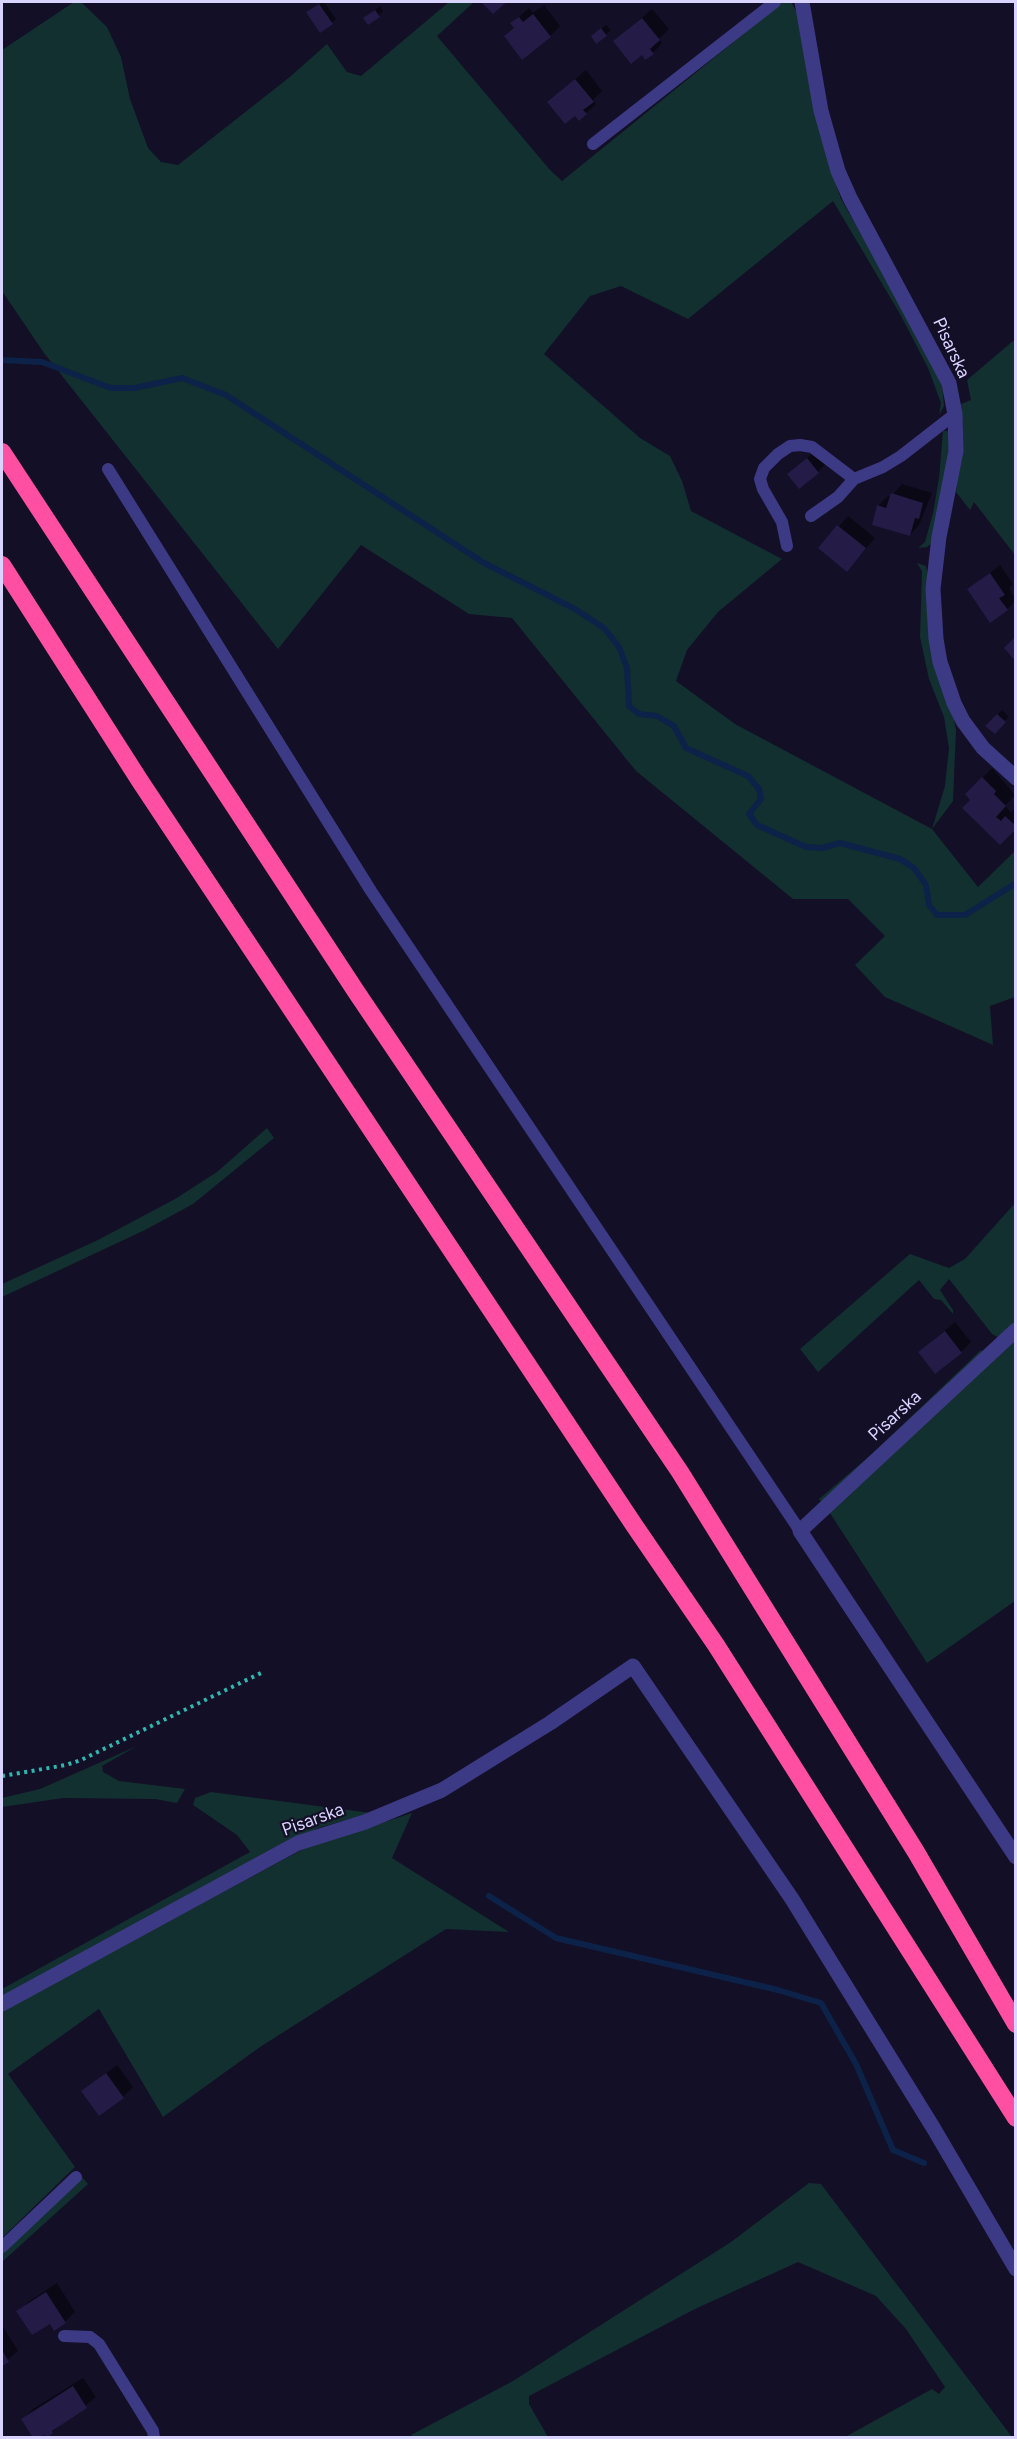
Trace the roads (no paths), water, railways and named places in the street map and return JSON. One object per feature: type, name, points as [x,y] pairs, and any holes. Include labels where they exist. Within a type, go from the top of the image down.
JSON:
[{"type":"highway","points":[[2,452],[357,993],[680,1472],[916,1852],[1016,2024]]},
{"type":"highway","points":[[2,565],[140,781],[716,1645],[1016,2118]]},
{"type":"street","name":"Pisarska","points":[[802,2],[820,111],[838,171],[850,198],[949,383],[955,414],[956,451],[934,566],[936,639],[946,681],[963,721],[983,748],[1016,778]]},
{"type":"street","name":"Pisarska","points":[[800,1531],[1016,1330]]},
{"type":"street","points":[[800,1531],[1015,1855]]},
{"type":"street","name":"Pisarska","points":[[2,2004],[298,1844],[364,1822],[442,1790],[550,1723],[633,1666],[792,1899],[934,2129],[1016,2270]]},
{"type":"lane","points":[[593,144],[775,2]]},
{"type":"lane","points":[[811,516],[838,497],[854,479],[901,456],[955,414]]},
{"type":"lane","points":[[787,546],[782,522],[763,489],[760,479],[764,468],[770,461],[790,446],[812,447],[854,479]]},
{"type":"lane","points":[[108,469],[371,891],[800,1531]]},
{"type":"lane","points":[[2,2247],[76,2177]]},
{"type":"lane","points":[[64,2336],[90,2337],[99,2344],[153,2431],[154,2438]]},
{"type":"waterway","points":[[2,360],[42,362],[111,388],[134,388],[182,378],[226,395],[484,563],[575,609],[604,628],[619,647],[627,668],[629,706],[639,714],[657,716],[674,726],[686,748],[748,776],[759,789],[761,799],[749,814],[757,825],[806,847],[822,848],[840,843],[900,859],[914,868],[926,885],[929,905],[937,915],[965,915],[1016,883]]},
{"type":"waterway","points":[[489,1896],[556,1938],[778,1990],[821,2003],[856,2064],[893,2150],[924,2163]]}]
